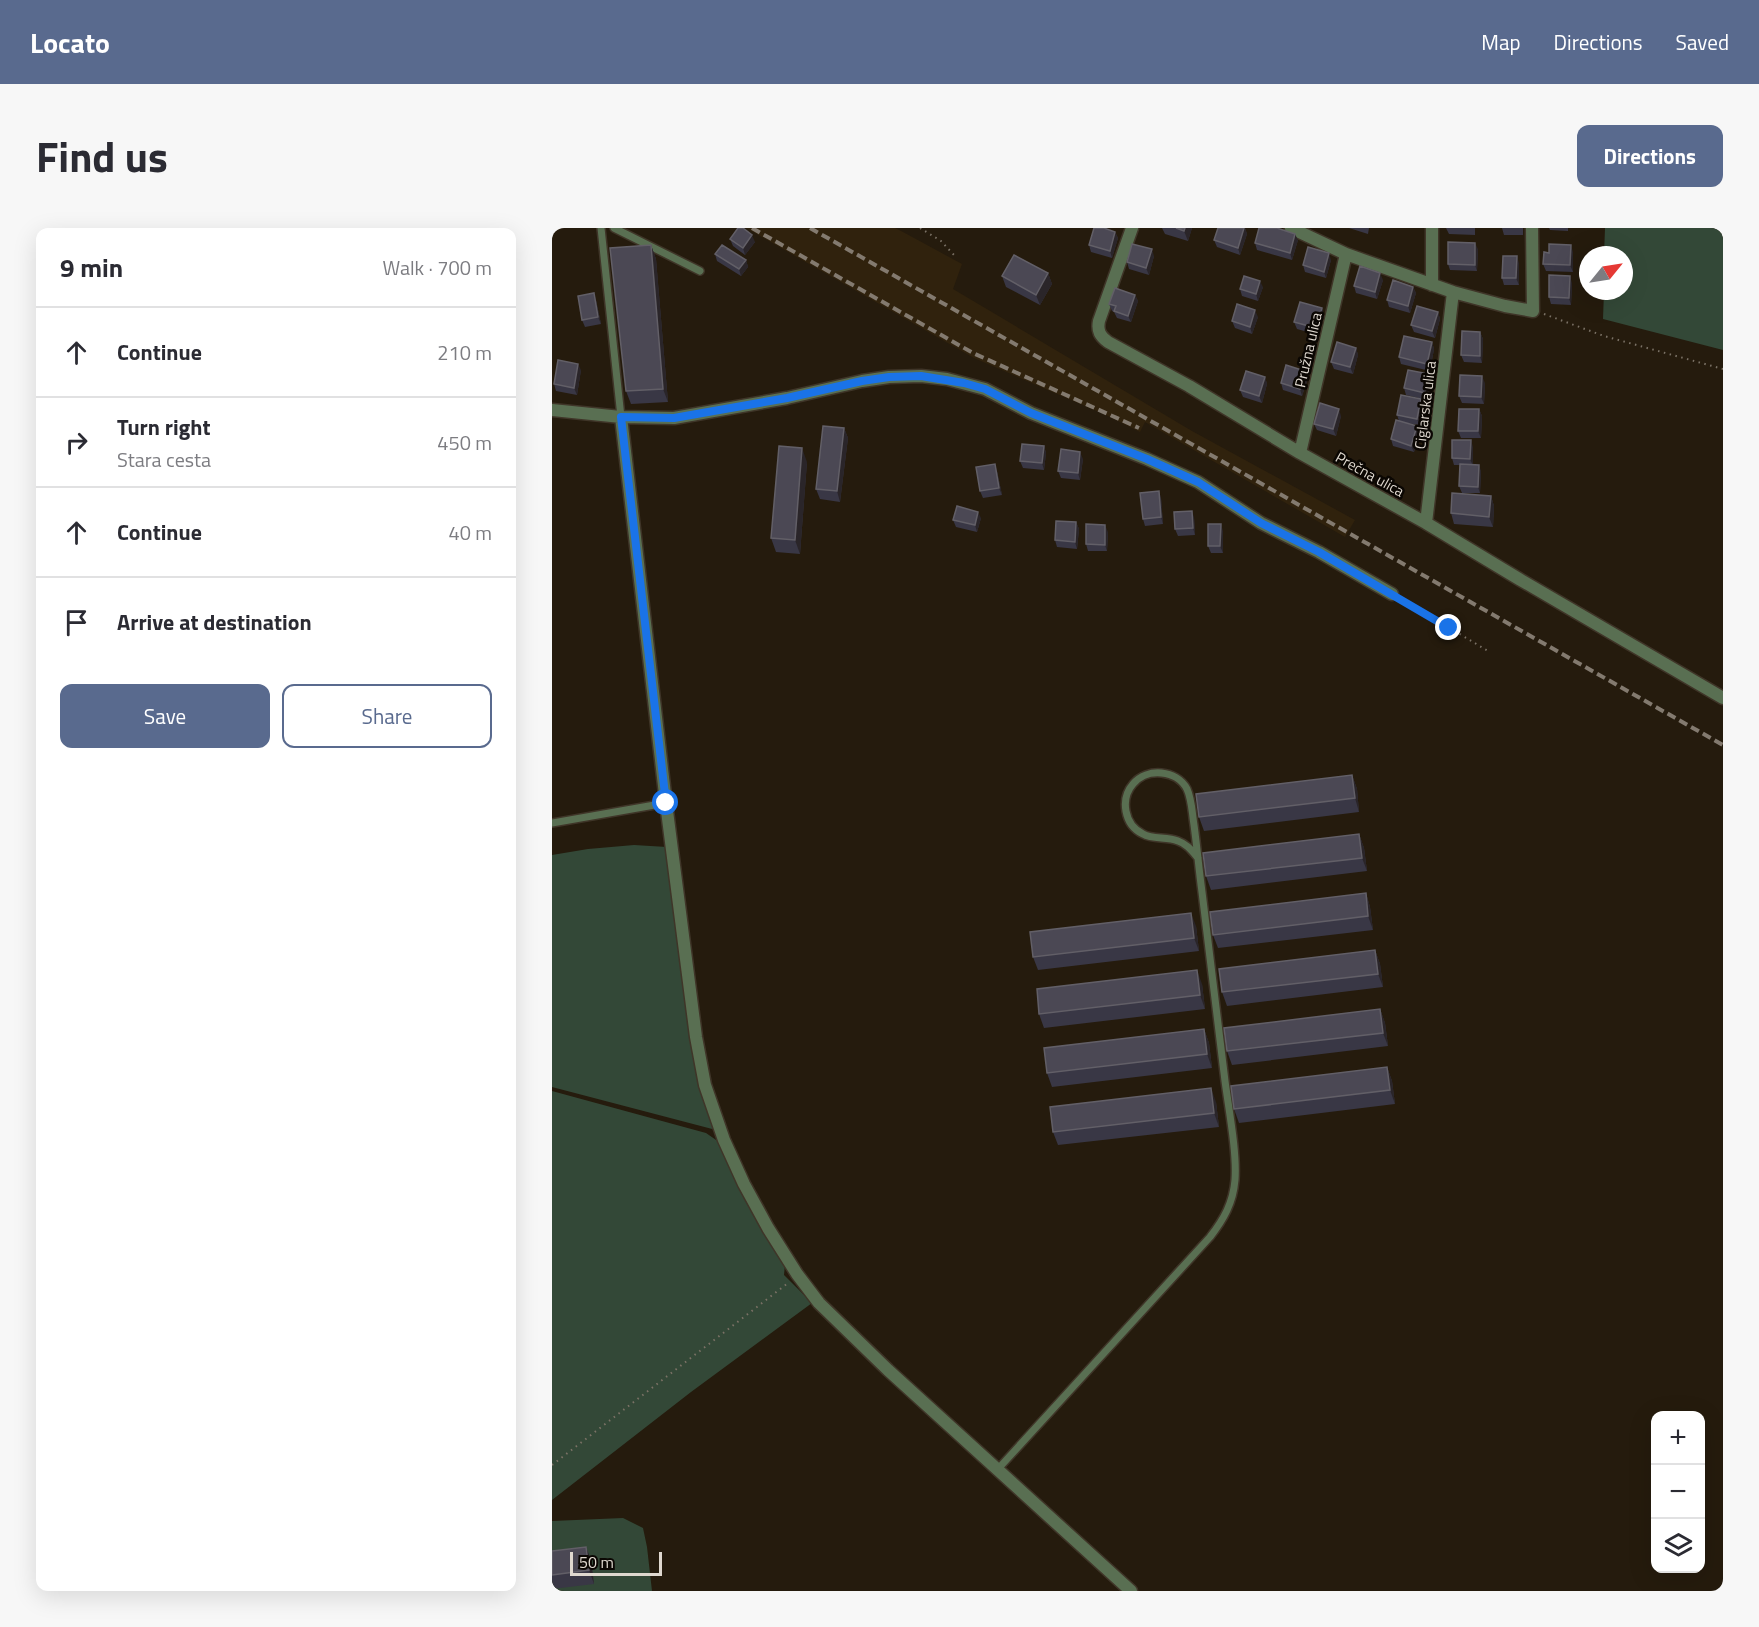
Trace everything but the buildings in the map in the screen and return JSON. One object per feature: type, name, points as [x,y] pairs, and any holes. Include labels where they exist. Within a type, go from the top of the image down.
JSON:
[{"type":"street","name":"Prečna ulica","points":[[1132,228],[1099,321],[1098,329],[1101,336],[1108,342],[1426,523],[1723,698]]},
{"type":"street","points":[[1291,228],[1346,255],[1432,285],[1505,306],[1533,311],[1532,228]]},
{"type":"street","points":[[1432,228],[1432,285]]},
{"type":"street","name":"Pružna ulica","points":[[1300,453],[1346,255]]},
{"type":"street","name":"Ciglarska ulica","points":[[1426,523],[1453,292]]},
{"type":"street","points":[[552,410],[621,417],[674,418],[889,377],[921,376],[964,383],[985,389],[1031,413],[1198,482],[1261,523],[1319,552],[1392,594]]},
{"type":"street","points":[[621,417],[696,1037],[705,1085],[724,1140],[768,1228],[798,1276],[819,1303],[888,1370],[1131,1591]]},
{"type":"lane","points":[[601,228],[621,417]]},
{"type":"lane","points":[[614,228],[700,271]]},
{"type":"lane","points":[[998,1469],[1209,1237],[1223,1219],[1232,1201],[1235,1163],[1198,858],[1190,798],[1186,788],[1175,777],[1150,773],[1135,781],[1125,801],[1128,817],[1136,830],[1143,835],[1180,841],[1198,858]]},
{"type":"lane","points":[[552,823],[666,803]]},
{"type":"path","points":[[920,228],[941,241],[954,255]]},
{"type":"path","points":[[1533,311],[1604,336],[1723,369]]},
{"type":"path","points":[[1392,594],[1488,651]]},
{"type":"path","points":[[552,1465],[798,1276]]},
{"type":"shaded area","points":[[746,228],[895,228],[962,264],[953,289],[1192,431],[1355,520],[1345,537],[1145,422],[1140,432],[974,358]]},
{"type":"green space","points":[[1605,228],[1723,228],[1723,350],[1603,319],[1604,300],[1633,300],[1633,246],[1604,246]]},
{"type":"green space","points":[[634,845],[667,847],[716,1130],[552,1087],[552,855]]},
{"type":"green space","points":[[552,1091],[706,1133],[719,1142],[785,1264],[784,1275],[812,1303],[691,1392],[552,1500]]},
{"type":"green space","points":[[623,1518],[643,1528],[652,1591],[552,1591],[552,1521]]},
{"type":"railway","points":[[752,228],[973,353],[1139,428]]},
{"type":"railway","points":[[810,228],[1723,745]]},
{"type":"route","points":[[666,803],[621,417],[674,418],[889,377],[921,376],[964,383],[985,389],[1031,413],[1198,482],[1261,523],[1319,552],[1449,628]]}]
